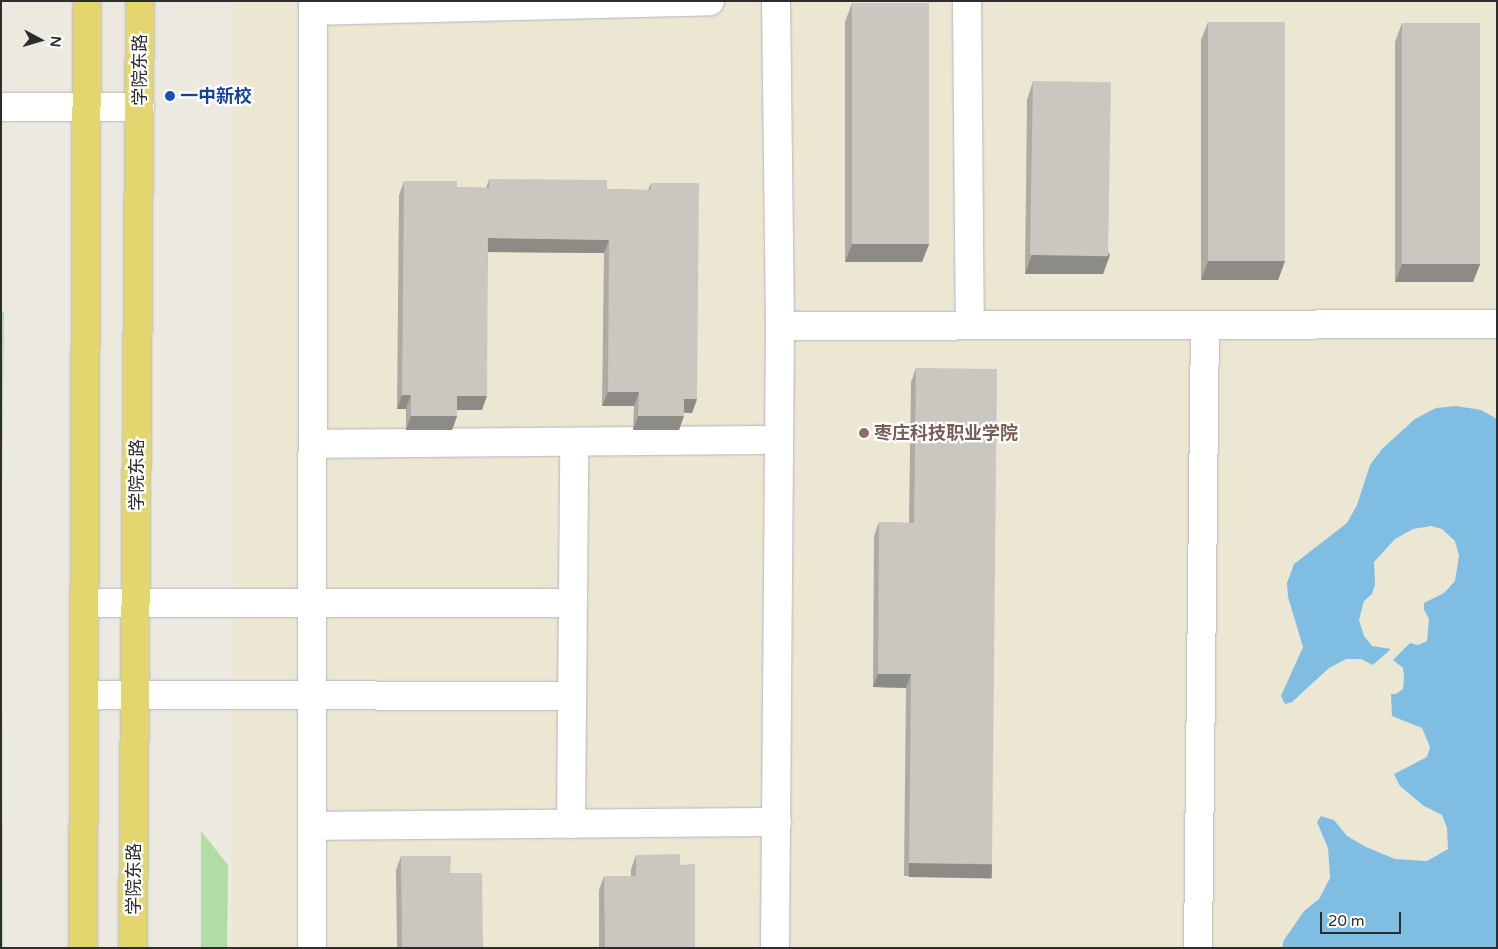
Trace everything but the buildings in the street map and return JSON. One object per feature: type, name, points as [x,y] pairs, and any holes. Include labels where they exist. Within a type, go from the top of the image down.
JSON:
[{"type":"main road","points":[[83,948],[87,1]]},
{"type":"main road","name":"学院东路","points":[[133,948],[140,1]]},
{"type":"lane","points":[[312,948],[313,6],[710,1]]},
{"type":"lane","points":[[775,948],[778,822],[778,440],[780,326],[776,1]]},
{"type":"lane","points":[[967,1],[970,325]]},
{"type":"lane","points":[[1,107],[140,107]]},
{"type":"lane","points":[[780,326],[1497,324]]},
{"type":"lane","points":[[1198,948],[1206,325]]},
{"type":"lane","points":[[313,444],[778,440]]},
{"type":"lane","points":[[571,824],[574,443]]},
{"type":"lane","points":[[85,603],[572,603]]},
{"type":"lane","points":[[84,695],[571,696]]},
{"type":"lane","points":[[312,826],[778,822]]},
{"type":"shaded area","name":"枣庄科技职业学院","points":[[233,1],[1497,1],[1497,948],[233,948]]},
{"type":"green space","points":[[1,312],[4,312],[1,593]]},
{"type":"green space","points":[[2,639],[3,948],[1,948]]},
{"type":"green space","points":[[201,831],[228,865],[227,948],[201,948]]},
{"type":"water","points":[[1456,406],[1481,410],[1497,419],[1497,948],[1282,948],[1284,940],[1304,911],[1319,899],[1330,878],[1328,848],[1317,822],[1321,816],[1334,820],[1347,836],[1366,847],[1395,859],[1427,861],[1448,849],[1447,828],[1442,815],[1424,806],[1400,786],[1394,774],[1427,757],[1430,747],[1422,728],[1392,716],[1391,694],[1396,694],[1403,689],[1404,677],[1403,668],[1393,660],[1410,643],[1418,645],[1427,641],[1429,619],[1424,610],[1424,603],[1444,593],[1455,581],[1459,556],[1455,541],[1442,529],[1431,526],[1413,529],[1395,539],[1374,562],[1375,584],[1372,594],[1364,601],[1359,620],[1364,636],[1372,646],[1391,649],[1373,665],[1361,659],[1346,659],[1329,668],[1292,702],[1285,704],[1281,696],[1303,647],[1288,597],[1287,583],[1294,564],[1347,523],[1357,505],[1370,465],[1382,449],[1415,419],[1436,408]]},
{"type":"place","name":"一中新校","points":[[170,96]]},
{"type":"place","name":"枣庄科技职业学院","points":[[864,433]]}]
